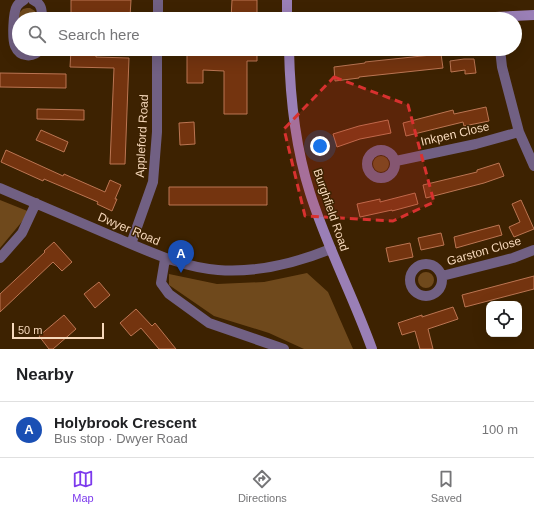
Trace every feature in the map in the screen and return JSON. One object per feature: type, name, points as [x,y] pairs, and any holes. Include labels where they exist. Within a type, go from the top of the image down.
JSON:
[{"type":"street","points":[[15,12],[20,3],[24,0]]},
{"type":"street","points":[[33,0],[40,5],[42,12]]},
{"type":"street","points":[[158,0],[158,12]]},
{"type":"street","points":[[287,0],[287,12]]},
{"type":"street","points":[[522,17],[534,16]]},
{"type":"street","name":"Appleford Road","points":[[131,244],[153,182],[157,132],[157,56]]},
{"type":"street","name":"Burghfield Road","points":[[288,56],[291,101],[301,160],[312,198],[331,249],[372,349]]},
{"type":"street","points":[[501,56],[519,132],[534,166]]},
{"type":"street","name":"Inkpen Close","points":[[396,161],[476,144],[519,132]]},
{"type":"street","name":"Dwyer Road","points":[[0,188],[164,259],[199,268],[245,270],[275,266],[312,257],[331,249]]},
{"type":"street","points":[[0,258],[22,233],[36,203]]},
{"type":"street","name":"Garston Close","points":[[442,276],[513,258],[534,250]]},
{"type":"street","points":[[164,259],[161,283],[169,294],[208,323],[284,349]]},
{"type":"highlighted area","points":[[334,77],[408,105],[434,202],[393,221],[305,216],[284,129]]},
{"type":"shaded area","points":[[30,8],[35,12],[20,12],[23,9]]},
{"type":"shaded area","points":[[381,156],[388,161],[389,164],[384,171],[381,172],[374,167],[373,164],[378,157]]},
{"type":"shaded area","points":[[0,200],[30,212],[0,248]]},
{"type":"shaded area","points":[[426,272],[432,274],[434,280],[432,286],[426,288],[420,286],[418,280],[420,274]]},
{"type":"shaded area","points":[[307,273],[328,292],[353,349],[304,349],[269,333],[214,316],[169,285],[169,274],[217,284],[264,282]]},
{"type":"building","points":[[71,0],[131,0],[130,12],[71,12]]},
{"type":"building","points":[[232,0],[257,0],[257,12],[231,12]]},
{"type":"building","points":[[71,56],[129,58],[125,164],[110,164],[114,68],[70,67]]},
{"type":"building","points":[[187,56],[257,56],[257,61],[247,61],[247,114],[224,114],[224,71],[203,70],[203,83],[187,83]]},
{"type":"building","points":[[422,56],[441,56],[443,68],[335,81],[334,67]]},
{"type":"building","points":[[474,59],[476,73],[465,74],[465,70],[451,72],[450,61]]},
{"type":"building","points":[[0,73],[66,74],[66,88],[0,87]]},
{"type":"building","points":[[486,107],[489,121],[464,126],[463,122],[406,136],[403,123],[453,110],[454,114]]},
{"type":"building","points":[[37,109],[84,110],[84,120],[37,119]]},
{"type":"building","points":[[388,120],[391,133],[360,139],[337,147],[333,134],[359,126]]},
{"type":"building","points":[[194,122],[195,144],[180,145],[179,123]]},
{"type":"building","points":[[41,130],[68,142],[64,152],[36,140]]},
{"type":"building","points":[[6,150],[63,176],[64,174],[105,192],[110,180],[121,185],[112,211],[97,204],[98,202],[44,179],[43,181],[1,162]]},
{"type":"building","points":[[499,163],[504,176],[484,183],[426,198],[423,185],[477,172],[477,170]]},
{"type":"building","points":[[169,187],[267,187],[267,205],[169,205]]},
{"type":"building","points":[[415,193],[418,204],[360,217],[357,204],[380,199],[380,202]]},
{"type":"building","points":[[521,200],[534,229],[514,237],[509,227],[520,222],[512,204]]},
{"type":"building","points":[[499,225],[502,235],[456,248],[454,237]]},
{"type":"building","points":[[441,233],[444,245],[421,250],[418,238]]},
{"type":"building","points":[[54,242],[72,262],[62,271],[53,262],[0,312],[0,294]]},
{"type":"building","points":[[410,243],[413,257],[389,262],[386,248]]},
{"type":"building","points":[[534,276],[534,289],[465,307],[462,295]]},
{"type":"building","points":[[99,282],[110,295],[95,308],[84,294]]},
{"type":"building","points":[[453,307],[458,319],[428,329],[433,349],[420,349],[415,331],[402,335],[398,323]]},
{"type":"building","points":[[136,309],[152,326],[155,323],[176,349],[159,349],[141,328],[131,336],[120,323]]},
{"type":"building","points":[[64,315],[76,329],[53,349],[49,349],[39,336]]},
{"type":"place","name":"Holybrook Crescent","points":[[181,273]]}]
